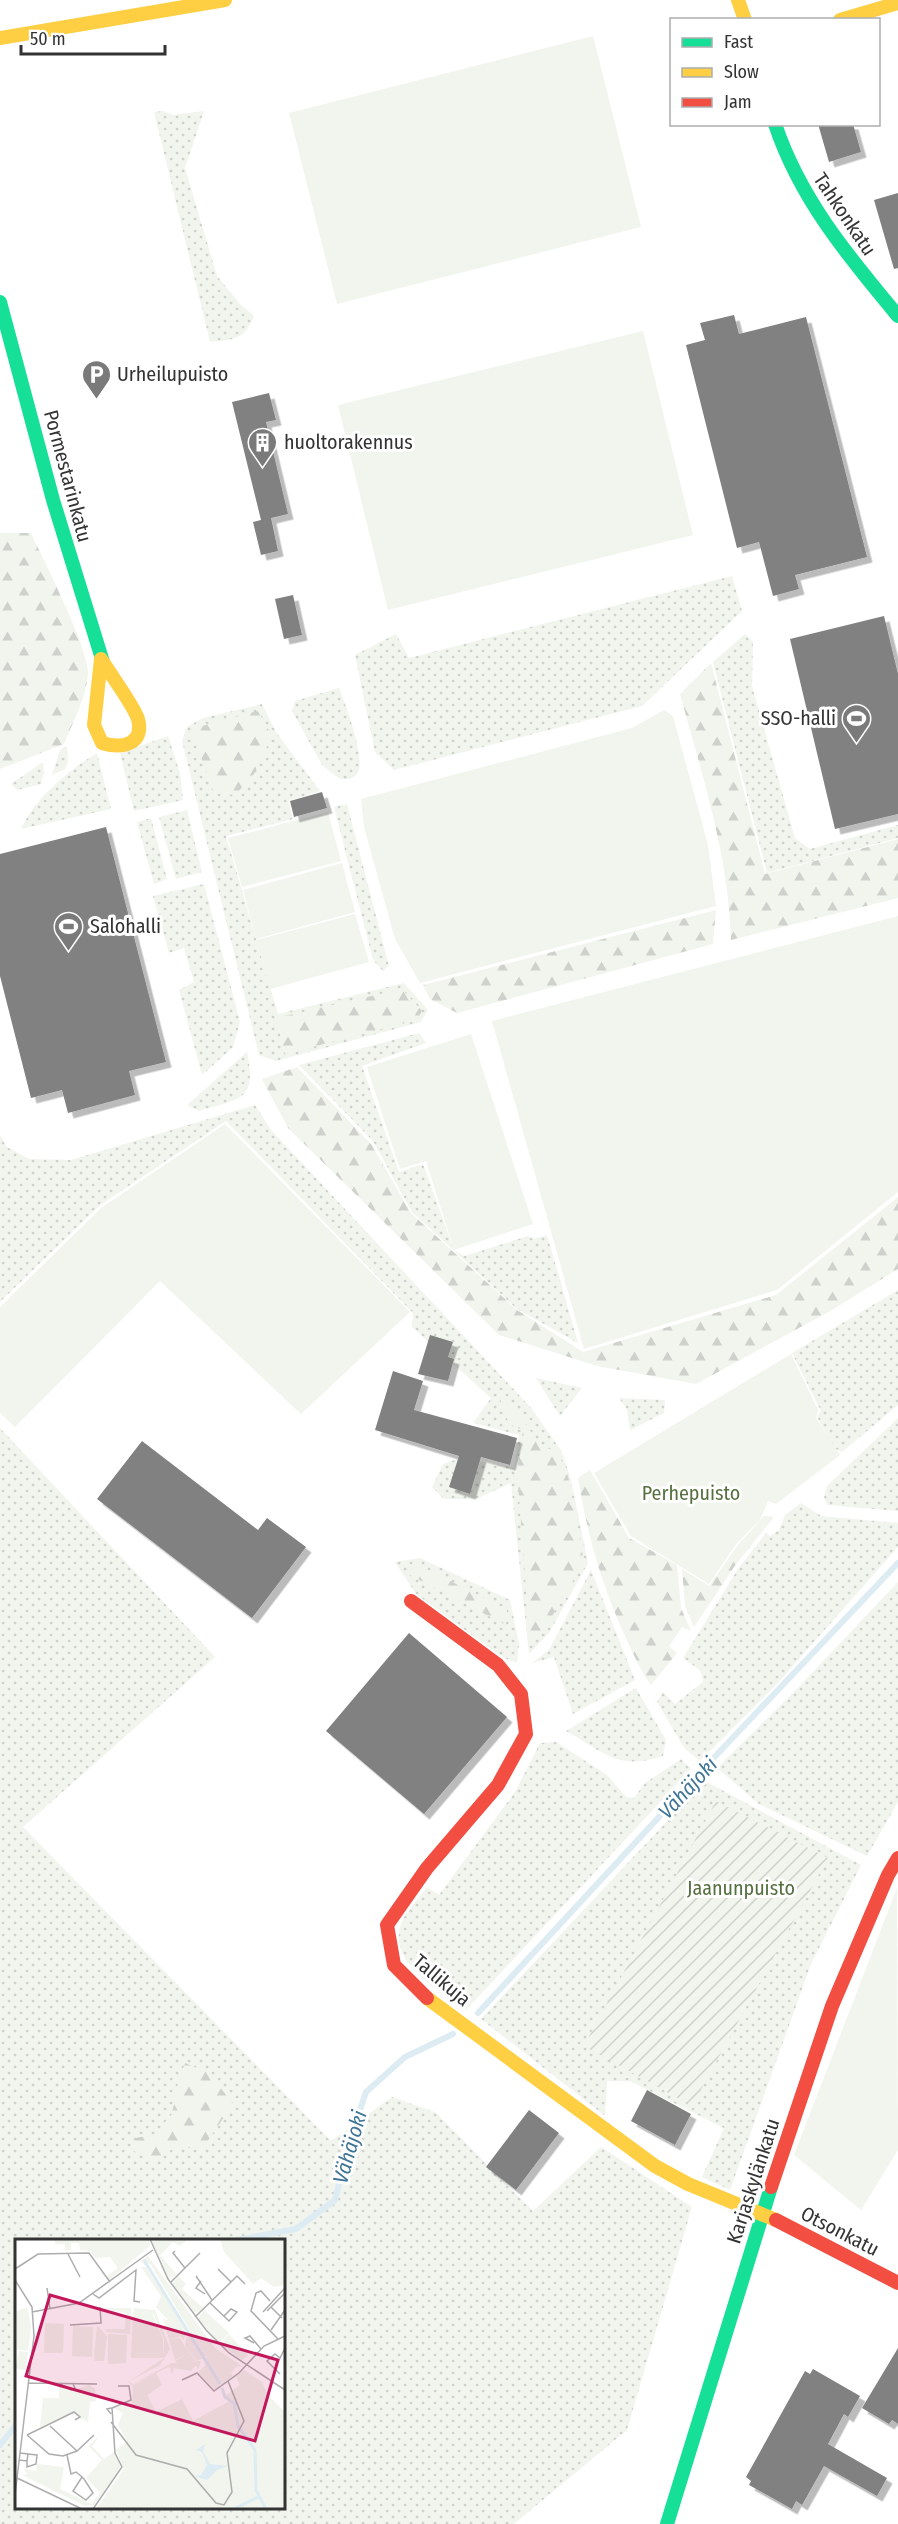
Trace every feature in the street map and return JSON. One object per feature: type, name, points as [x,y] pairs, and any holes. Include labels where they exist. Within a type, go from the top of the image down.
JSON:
[{"type":"street","points":[[0,38],[225,0]]},
{"type":"street","points":[[738,0],[744,18]]},
{"type":"street","points":[[847,18],[898,3]]},
{"type":"street","name":"Tahkonkatu","points":[[776,126],[781,145],[811,205],[845,253],[898,316]]},
{"type":"street","name":"Pormestarinkatu","points":[[0,302],[53,500],[100,659],[138,718],[137,735],[132,743],[123,747],[102,743],[96,733],[94,725],[100,659]]},
{"type":"street","name":"Tallikuja","points":[[411,1601],[498,1665],[521,1694],[526,1734],[498,1785],[428,1868],[387,1925],[394,1965],[419,1992],[655,2166],[688,2184],[764,2213]]},
{"type":"street","name":"Karjaskylänkatu","points":[[667,2524],[764,2213],[832,2006],[888,1875],[898,1858]]},
{"type":"street","name":"Otsonkatu","points":[[764,2213],[898,2283]]},
{"type":"green space","points":[[593,36],[641,227],[337,304],[289,113]]},
{"type":"green space","points":[[163,111],[173,115],[204,111],[185,168],[217,276],[240,304],[254,316],[246,330],[232,339],[210,342],[154,112]]},
{"type":"green space","points":[[643,331],[693,535],[388,610],[338,405]]},
{"type":"green space","points":[[0,533],[31,533],[74,626],[87,662],[88,674],[82,701],[64,744],[0,769]]},
{"type":"green space","points":[[732,576],[742,611],[642,706],[394,770],[375,752],[355,655],[396,634],[409,658]]},
{"type":"green space","points":[[745,634],[753,642],[752,686],[795,838],[810,849],[898,825],[898,838],[767,873],[713,662]]},
{"type":"green space","points":[[711,663],[765,874],[898,839],[898,898],[731,940],[720,847],[680,694]]},
{"type":"green space","points":[[339,688],[354,732],[359,757],[357,774],[347,779],[340,779],[322,765],[292,711],[295,701]]},
{"type":"green space","points":[[262,704],[276,732],[320,791],[288,801],[293,819],[226,836],[278,1014],[404,983],[428,1010],[421,1022],[276,1061],[259,1055],[182,741],[187,727],[203,718]]},
{"type":"green space","points":[[664,710],[673,716],[708,845],[716,906],[420,983],[395,939],[364,827],[361,799],[632,728]]},
{"type":"green space","points":[[258,711],[272,736],[254,774],[235,795],[214,793],[191,729]]},
{"type":"green space","points":[[168,736],[180,773],[183,800],[134,811],[120,753]]},
{"type":"green space","points":[[67,746],[68,762],[65,769],[52,775],[60,750]]},
{"type":"green space","points":[[97,753],[111,809],[21,829],[35,807],[54,786]]},
{"type":"green space","points":[[43,762],[44,772],[41,784],[17,790],[11,784]]},
{"type":"green space","points":[[347,804],[389,966],[383,971],[373,960],[334,807]]},
{"type":"green space","points":[[187,810],[202,872],[176,879],[159,817]]},
{"type":"green space","points":[[328,812],[341,861],[242,887],[228,838]]},
{"type":"green space","points":[[151,818],[167,879],[154,884],[137,822]]},
{"type":"green space","points":[[342,863],[355,912],[256,939],[243,890]]},
{"type":"green space","points":[[204,884],[240,1022],[233,1047],[202,1075],[179,990],[194,982],[184,948],[169,953],[153,896]]},
{"type":"green space","points":[[716,910],[713,944],[457,1013],[430,999],[423,985]]},
{"type":"green space","points":[[355,914],[369,962],[270,989],[256,940]]},
{"type":"green space","points":[[898,916],[898,1192],[777,1290],[584,1349],[492,1021]]},
{"type":"green space","points":[[402,989],[422,1011],[417,1020],[285,1054],[276,1018]]},
{"type":"green space","points":[[419,1033],[426,1043],[362,1066],[399,1172],[423,1164],[454,1250],[464,1256],[528,1236],[534,1239],[547,1235],[578,1343],[517,1309],[412,1212],[373,1141],[299,1065]]},
{"type":"green space","points":[[471,1034],[533,1224],[454,1250],[426,1161],[400,1169],[367,1067]]},
{"type":"green space","points":[[247,1052],[250,1080],[242,1095],[235,1100],[199,1111],[187,1105]]},
{"type":"green space","points":[[297,1067],[371,1144],[411,1213],[517,1310],[583,1352],[776,1295],[898,1197],[898,1269],[832,1310],[696,1384],[597,1366],[499,1335],[288,1128],[262,1079]]},
{"type":"green space","points":[[255,1105],[271,1130],[532,1409],[562,1452],[571,1480],[588,1563],[549,1633],[529,1654],[511,1483],[476,1499],[444,1499],[432,1487],[443,1464],[460,1458],[514,1468],[519,1435],[473,1423],[491,1398],[412,1327],[413,1313],[226,1121],[99,1206],[0,1302],[0,1135],[7,1147],[29,1159],[71,1160]]},
{"type":"green space","points":[[225,1124],[410,1312],[301,1414],[160,1281],[15,1427],[0,1413],[0,1307],[101,1208]]},
{"type":"green space","points":[[898,1290],[898,1405],[842,1452],[834,1448],[817,1417],[821,1411],[792,1353]]},
{"type":"green space","name":"Perhepuisto","points":[[791,1354],[818,1410],[816,1418],[840,1455],[776,1504],[768,1501],[760,1520],[736,1544],[709,1584],[631,1536],[594,1473]]},
{"type":"green space","points":[[536,1378],[582,1388],[560,1416]]},
{"type":"green space","points":[[499,1396],[512,1406],[541,1445],[558,1453],[568,1476],[584,1562],[545,1628],[530,1640],[517,1471],[523,1430],[509,1424]]},
{"type":"green space","points":[[619,1398],[665,1400],[664,1413],[630,1430],[627,1409]]},
{"type":"green space","points":[[898,1418],[898,1511],[827,1505],[824,1497],[827,1486]]},
{"type":"green space","points":[[0,1428],[215,1657],[23,1827],[331,2141],[392,2097],[435,2112],[533,2211],[601,2147],[692,2207],[627,2430],[514,2524],[0,2524]]},
{"type":"green space","points":[[590,1470],[629,1538],[677,1565],[681,1608],[691,1631],[682,1627],[669,1646],[677,1653],[651,1685],[616,1616],[596,1558],[578,1478]]},
{"type":"green space","points":[[801,1503],[821,1516],[898,1523],[898,1547],[775,1686],[700,1761],[685,1749],[657,1702],[663,1692],[675,1704],[703,1682],[701,1671],[683,1658],[738,1569],[766,1533],[770,1536],[779,1530],[785,1515]]},
{"type":"green space","points":[[764,1516],[774,1517],[734,1567],[694,1627],[685,1606],[682,1569],[709,1586],[738,1545]]},
{"type":"green space","points":[[420,1558],[510,1600],[519,1644],[517,1663],[502,1657],[416,1594],[395,1562]]},
{"type":"green space","points":[[417,1564],[507,1610],[506,1625],[410,1575],[408,1568]]},
{"type":"green space","points":[[591,1570],[635,1680],[573,1714],[554,1657],[532,1663],[549,1650]]},
{"type":"green space","points":[[898,1582],[898,1802],[867,1856],[759,1804],[717,1768],[793,1693]]},
{"type":"green space","points":[[636,1688],[666,1740],[663,1756],[647,1760],[623,1760],[602,1752],[566,1731]]},
{"type":"green space","points":[[556,1742],[607,1775],[626,1797],[634,1798],[645,1783],[681,1759],[691,1769],[466,2010],[428,1983],[406,1960],[400,1947],[399,1932],[404,1917],[427,1887],[439,1895],[515,1792],[540,1743]]},
{"type":"green space","points":[[705,1781],[861,1865],[811,1964],[730,2190],[702,2177],[724,2128],[630,2081],[607,2081],[605,2116],[481,2019]]},
{"type":"green space","name":"Jaanunpuisto","points":[[716,1801],[828,1858],[692,2106],[584,2046]]},
{"type":"green space","points":[[897,1888],[898,2150],[861,2210],[794,2155]]},
{"type":"green space","points":[[185,2063],[209,2073],[233,2104],[202,2149],[175,2147],[154,2161],[134,2151],[136,2138],[155,2134],[172,2114],[178,2083]]},
{"type":"building","points":[[819,126],[854,126],[861,152],[829,162]]},
{"type":"building","points":[[898,193],[898,268],[894,269],[874,200]]},
{"type":"building","points":[[734,315],[739,334],[806,317],[867,557],[795,575],[799,589],[773,596],[759,542],[737,548],[686,345],[705,340],[700,323]]},
{"type":"building","name":"huoltorakennus","points":[[269,393],[276,420],[266,422],[288,514],[271,518],[278,551],[261,555],[253,522],[261,520],[232,402]]},
{"type":"building","points":[[293,595],[302,635],[284,639],[275,599]]},
{"type":"building","name":"SSO-halli","points":[[884,616],[898,674],[898,814],[835,829],[790,639]]},
{"type":"building","points":[[322,792],[327,808],[294,817],[290,801]]},
{"type":"building","name":"Salohalli","points":[[106,827],[166,1062],[129,1071],[135,1095],[68,1113],[62,1090],[31,1098],[0,976],[0,854]]},
{"type":"building","points":[[430,1335],[453,1342],[448,1357],[454,1359],[448,1381],[418,1374]]},
{"type":"building","points":[[393,1371],[423,1381],[414,1410],[517,1438],[510,1465],[481,1457],[470,1494],[449,1487],[459,1456],[375,1430]]},
{"type":"building","points":[[142,1441],[258,1530],[267,1518],[306,1547],[252,1618],[97,1499]]},
{"type":"building","points":[[409,1633],[507,1717],[424,1814],[326,1731]]},
{"type":"building","points":[[647,2090],[691,2114],[675,2145],[631,2121]]},
{"type":"building","points":[[529,2110],[559,2133],[516,2190],[486,2167]]},
{"type":"building","points":[[898,2348],[898,2424],[892,2420],[889,2424],[862,2408]]},
{"type":"building","points":[[813,2369],[860,2396],[848,2417],[844,2414],[828,2444],[887,2478],[877,2496],[824,2466],[802,2505],[796,2501],[792,2509],[749,2485],[751,2481],[746,2477],[805,2371],[810,2374]]},
{"type":"waterway","name":"Vähäjoki","points":[[478,2013],[707,1765],[898,1563]]},
{"type":"waterway","name":"Vähäjoki","points":[[242,2239],[296,2229],[335,2200],[350,2140],[366,2092],[405,2057],[453,2034]]},
{"type":"waterway","name":"Vähäjoki","points":[[0,2445],[15,2426]]},
{"type":"traffic: fast","points":[[776,126],[798,177],[827,226],[898,316]]},
{"type":"traffic: fast","points":[[0,302],[53,500],[103,662]]},
{"type":"traffic: fast","points":[[667,2524],[771,2187]]},
{"type":"traffic: slow","points":[[0,38],[225,0]]},
{"type":"traffic: slow","points":[[738,0],[744,18]]},
{"type":"traffic: slow","points":[[847,18],[898,3]]},
{"type":"traffic: slow","points":[[101,659],[94,725],[102,743],[124,745],[135,740],[138,735],[138,719],[103,662]]},
{"type":"traffic: slow","points":[[427,1998],[655,2166],[688,2184],[776,2220]]},
{"type":"traffic: jam","points":[[411,1601],[498,1665],[521,1694],[526,1734],[498,1785],[427,1868],[387,1925],[394,1965],[427,1998]]},
{"type":"traffic: jam","points":[[771,2187],[832,2006],[888,1875],[898,1858]]},
{"type":"traffic: jam","points":[[776,2220],[898,2283]]},
{"type":"place","name":"Urheilupuisto","points":[[96,400]]},
{"type":"place","name":"huoltorakennus","points":[[263,468]]},
{"type":"place","name":"SSO-halli","points":[[857,744]]},
{"type":"place","name":"Salohalli","points":[[69,952]]}]
